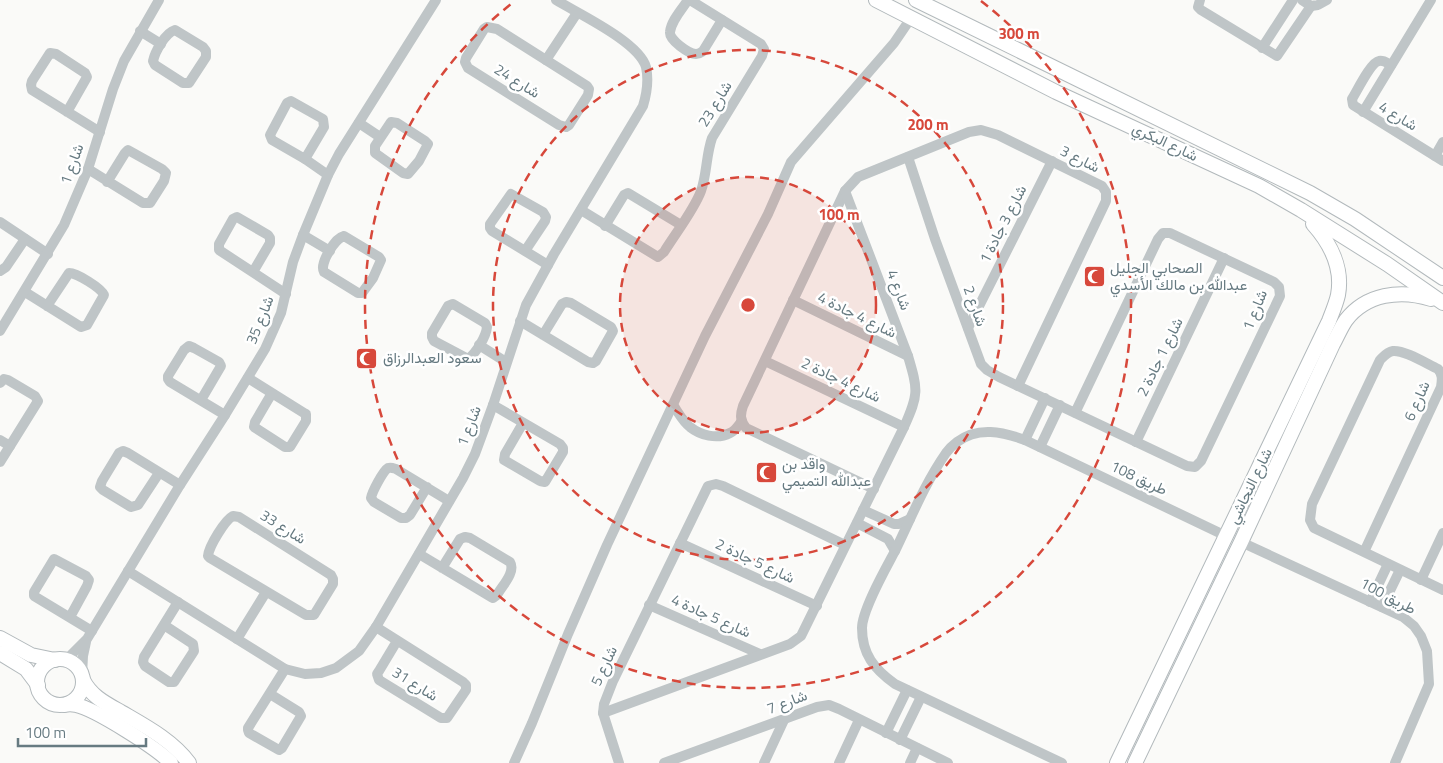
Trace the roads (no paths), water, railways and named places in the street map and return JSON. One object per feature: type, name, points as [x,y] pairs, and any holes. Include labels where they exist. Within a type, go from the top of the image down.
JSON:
[{"type":"main road","name":"شارع البكري","points":[[876,0],[1082,105],[1259,186],[1387,264],[1443,303]]},
{"type":"main road","name":"شارع البكري","points":[[916,0],[1310,193],[1355,219],[1443,278]]},
{"type":"main road","points":[[1082,105],[1084,97],[1090,94],[1147,118],[1162,122]]},
{"type":"main road","name":"شارع النجاشي","points":[[1117,763],[1329,321],[1338,295],[1337,262],[1324,236],[1301,210]]},
{"type":"main road","name":"شارع النجاشي","points":[[1135,763],[1346,320],[1370,299],[1384,295],[1414,294],[1443,303]]},
{"type":"main road","points":[[1285,412],[1293,410],[1297,413],[1298,419]]},
{"type":"main road","points":[[0,638],[31,656],[73,663],[92,694],[158,734],[185,757],[189,763]]},
{"type":"main road","points":[[0,653],[26,669],[38,684]]},
{"type":"main road","points":[[60,660],[49,662],[40,672],[38,684],[40,692],[49,702],[77,705],[89,710],[152,747],[171,763]]},
{"type":"main road","points":[[64,705],[76,698],[80,692],[82,677]]},
{"type":"street","name":"شارع 1","points":[[0,331],[64,225],[88,169],[124,62],[159,0]]},
{"type":"street","name":"شارع 35","points":[[82,677],[82,656],[89,635],[265,349],[286,294],[303,235],[338,154],[436,0]]},
{"type":"street","name":"شارع 1","points":[[128,571],[285,669],[305,674],[321,673],[336,668],[359,651],[376,627],[419,554],[475,454],[526,305],[643,106],[647,94],[646,66],[639,54],[629,45],[556,0]]},
{"type":"street","name":"شارع 23","points":[[581,210],[658,257],[664,252],[701,190],[707,154],[712,138],[764,52],[761,44],[722,20],[689,0],[671,28],[670,35],[672,40],[693,54],[698,54],[703,51],[722,20]]},
{"type":"street","points":[[1262,48],[1293,0]]},
{"type":"street","points":[[1196,1],[1201,10],[1272,55],[1278,55],[1306,3],[1321,4],[1327,0]]},
{"type":"street","name":"شارع 4","points":[[1363,112],[1431,0]]},
{"type":"street","points":[[546,60],[577,12]]},
{"type":"street","points":[[514,763],[576,616],[673,405],[705,336],[768,214],[791,162],[894,43],[911,18]]},
{"type":"street","name":"شارع 24","points":[[490,27],[546,60],[589,89],[588,95],[571,124],[566,127],[558,125],[472,71],[465,62],[484,29],[490,27]]},
{"type":"street","points":[[174,30],[205,49],[206,57],[189,83],[183,83],[154,64],[154,57],[161,44],[170,31],[174,30]]},
{"type":"street","points":[[140,31],[161,44]]},
{"type":"street","points":[[67,112],[87,77],[85,73],[56,54],[50,53],[32,81],[32,90],[67,112],[100,132]]},
{"type":"street","name":"شارع 4","points":[[1391,65],[1384,61],[1376,62],[1367,74],[1352,102],[1353,105],[1439,159]]},
{"type":"street","points":[[305,159],[325,122],[323,119],[291,101],[287,103],[270,134],[272,140],[328,174]]},
{"type":"street","points":[[395,122],[425,141],[428,147],[412,172],[406,174],[375,153],[375,146],[380,137],[388,124],[395,122]]},
{"type":"street","points":[[359,123],[380,137]]},
{"type":"street","name":"شارع 3","points":[[846,191],[858,177],[969,132],[981,130],[998,135],[1102,186],[1106,192],[1106,201],[1018,386]]},
{"type":"street","points":[[1439,159],[1443,142]]},
{"type":"street","points":[[88,169],[107,182],[146,204],[150,203],[164,181],[166,173],[128,150],[107,182]]},
{"type":"street","name":"شارع 2","points":[[908,157],[935,239],[981,364],[987,370],[1075,413]]},
{"type":"street","name":"شارع 3 جادة 1","points":[[968,328],[1052,161]]},
{"type":"street","points":[[846,191],[741,412],[742,422],[746,428],[874,489]]},
{"type":"street","name":"شارع 4","points":[[846,191],[908,356],[915,380],[916,394],[914,404],[874,489]]},
{"type":"street","points":[[605,226],[624,195],[628,193],[681,225]]},
{"type":"street","points":[[525,251],[546,217],[544,212],[511,194],[490,224],[490,228],[525,251],[548,265]]},
{"type":"street","points":[[253,272],[270,243],[270,238],[268,235],[236,217],[219,244],[219,250],[286,294]]},
{"type":"street","points":[[0,222],[48,254]]},
{"type":"street","name":"شارع 1","points":[[1163,233],[1170,233],[1224,258],[1274,282],[1279,287],[1280,296],[1198,465],[1192,467],[1075,413],[1158,239],[1163,233]]},
{"type":"street","points":[[303,235],[330,251]]},
{"type":"street","points":[[344,236],[380,258],[380,264],[364,292],[358,293],[323,271],[322,265],[330,251],[337,239],[344,236]]},
{"type":"street","points":[[0,271],[6,267],[25,239]]},
{"type":"street","name":"شارع 1 جادة 2","points":[[1136,442],[1224,258]]},
{"type":"street","points":[[25,292],[78,326],[83,328],[87,325],[104,295],[101,290],[71,272],[66,275],[47,306]]},
{"type":"street","name":"شارع 4 جادة 4","points":[[794,300],[908,356]]},
{"type":"street","points":[[520,322],[588,362],[593,363],[613,331],[611,327],[571,303],[566,302],[562,304],[543,335]]},
{"type":"street","points":[[450,305],[454,305],[486,325],[486,332],[479,345],[472,356],[466,359],[432,339],[432,333],[450,305]]},
{"type":"street","points":[[479,345],[506,362]]},
{"type":"street","points":[[201,400],[221,366],[218,362],[189,346],[184,350],[168,376],[168,380],[201,400],[226,415]]},
{"type":"street","name":"شارع 6","points":[[1394,351],[1402,352],[1438,369],[1441,373],[1441,387],[1364,552],[1314,528],[1310,520],[1312,504],[1380,360],[1387,353],[1394,351]]},
{"type":"street","name":"شارع 4 جادة 2","points":[[765,361],[904,427]]},
{"type":"street","points":[[248,378],[272,393],[304,413],[307,416],[306,421],[290,447],[285,447],[254,427],[272,393]]},
{"type":"street","points":[[0,383],[4,379],[8,380],[35,396],[38,401],[0,462]]},
{"type":"street","points":[[1025,440],[1044,398]]},
{"type":"street","points":[[493,405],[560,444],[563,448],[563,452],[545,482],[504,460],[505,454],[523,423]]},
{"type":"street","points":[[673,405],[688,426],[702,434],[714,437],[731,433],[742,422]]},
{"type":"street","points":[[1040,447],[1060,405]]},
{"type":"street","name":"طريق 108","points":[[1062,763],[921,697],[882,675],[874,667],[863,641],[862,625],[876,588],[910,519],[947,451],[970,434],[997,431],[1025,440],[1226,536]]},
{"type":"street","points":[[0,440],[10,446]]},
{"type":"street","points":[[159,473],[138,505],[134,507],[131,507],[100,487],[119,453],[123,451],[180,485]]},
{"type":"street","points":[[427,487],[410,515],[403,519],[374,502],[371,496],[389,468],[396,469],[427,487],[449,501]]},
{"type":"street","name":"شارع 5","points":[[602,713],[610,688],[708,486],[716,484],[723,486],[846,545]]},
{"type":"street","name":"شارع 5","points":[[602,713],[790,644],[801,636],[874,489]]},
{"type":"street","points":[[863,510],[894,524],[900,524],[910,519]]},
{"type":"street","name":"شارع 33","points":[[231,516],[239,517],[330,574],[333,579],[333,584],[315,613],[311,616],[266,592],[208,556],[227,519],[231,516]]},
{"type":"street","points":[[857,523],[888,539],[895,551]]},
{"type":"street","points":[[1420,580],[1443,533]]},
{"type":"street","points":[[419,554],[442,568],[488,596],[493,598],[497,595],[512,570],[512,565],[470,538],[465,537],[460,539],[442,568]]},
{"type":"street","name":"طريق 100","points":[[1241,542],[1382,607],[1403,618],[1418,631],[1428,651],[1429,684],[1426,695],[1396,762]]},
{"type":"street","name":"شارع 5 جادة 2","points":[[680,543],[817,606]]},
{"type":"street","points":[[1364,552],[1443,590]]},
{"type":"street","points":[[70,618],[89,580],[86,576],[54,559],[34,595],[37,599],[70,618],[89,635]]},
{"type":"street","points":[[1370,602],[1388,564]]},
{"type":"street","points":[[1382,607],[1400,570]]},
{"type":"street","points":[[236,639],[266,592]]},
{"type":"street","points":[[164,626],[193,644],[194,648],[194,651],[174,682],[169,682],[145,666],[143,662],[144,657],[178,602]]},
{"type":"street","name":"شارع 5 جادة 4","points":[[649,605],[760,654]]},
{"type":"street","name":"شارع 31","points":[[376,627],[464,682],[466,690],[447,718],[441,718],[379,680],[377,674],[397,641]]},
{"type":"street","name":"شارع 35","points":[[60,660],[89,635]]},
{"type":"street","points":[[270,694],[299,712],[301,716],[279,750],[249,733],[248,730],[285,669]]},
{"type":"street","points":[[886,733],[907,690]]},
{"type":"street","points":[[900,740],[921,697]]},
{"type":"street","name":"شارع 7","points":[[664,763],[817,707],[829,705],[948,763]]},
{"type":"street","points":[[602,713],[620,763]]},
{"type":"street","points":[[764,763],[784,720]]},
{"type":"street","points":[[839,763],[859,720]]},
{"type":"street","points":[[910,763],[917,748]]},
{"type":"place","name":"الصحابي الجليل عبدالله بن مالك الأسدي","points":[[1094,277]]},
{"type":"place","name":"سعود العبدالرزاق","points":[[367,358]]},
{"type":"place","name":"واقد بن عبدالله التميمي","points":[[766,473]]}]
